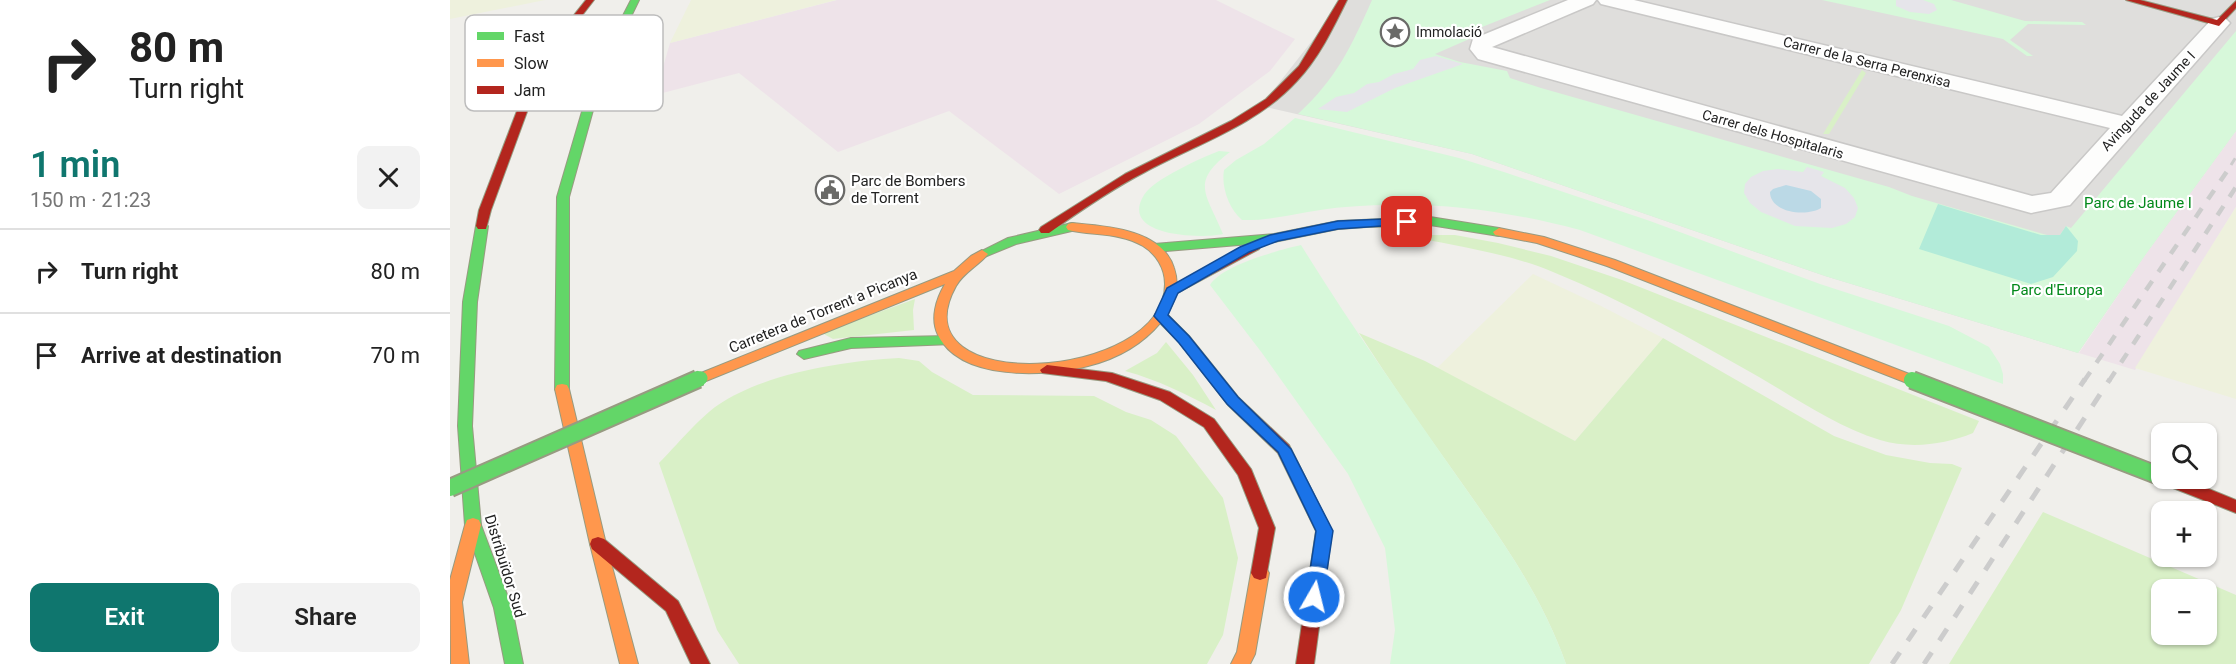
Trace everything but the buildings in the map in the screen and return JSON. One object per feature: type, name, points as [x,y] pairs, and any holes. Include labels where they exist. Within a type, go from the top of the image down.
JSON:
[{"type":"main road","name":"Distribuïdor Sud","points":[[578,15],[590,0]]},
{"type":"main road","points":[[628,15],[635,0]]},
{"type":"main road","points":[[1044,231],[1121,180],[1166,157],[1209,139],[1249,115],[1286,87],[1306,62],[1343,0]]},
{"type":"main road","points":[[2130,0],[2218,23]]},
{"type":"main road","name":"Avinguda de Jaume I","points":[[2218,23],[2236,3]]},
{"type":"main road","name":"Distribuïdor Sud","points":[[514,664],[503,608],[473,525],[465,426],[470,302],[485,210],[522,111]]},
{"type":"main road","points":[[587,111],[563,197],[561,383],[629,664]]},
{"type":"main road","points":[[1129,193],[1166,157]]},
{"type":"main road","points":[[1154,248],[1275,238],[1338,225],[1430,221],[1540,240],[1611,263],[2151,473]]},
{"type":"main road","points":[[1047,370],[1082,364],[1114,352],[1142,335],[1161,316],[1172,290],[1172,274],[1165,260],[1154,248],[1124,228],[1072,227],[1044,231],[1011,240],[982,255],[958,273],[943,296],[939,319],[948,341],[971,359],[1005,369],[1047,370],[1107,376],[1165,396],[1209,423],[1245,473],[1268,528],[1246,654],[1240,664]]},
{"type":"main road","points":[[1172,290],[1245,250],[1275,238]]},
{"type":"main road","name":"Carretera de Torrent a Picanya","points":[[450,488],[701,378],[958,273]]},
{"type":"main road","points":[[1161,316],[1184,339],[1233,401],[1284,449],[1324,531],[1305,664]]},
{"type":"main road","name":"Carretera de Torrent a Picanya","points":[[701,378],[851,343],[948,341]]},
{"type":"main road","points":[[2191,489],[2236,507]]},
{"type":"main road","points":[[460,664],[453,602],[473,525]]},
{"type":"main road","points":[[598,543],[672,606],[701,664]]},
{"type":"street","name":"Carrer dels Hospitalaris","points":[[1586,0],[1481,44],[1481,49],[1486,54],[2014,201],[2031,205],[2060,200]]},
{"type":"street","name":"Carrer de la Serra Perenxisa","points":[[1608,0],[2125,124]]},
{"type":"street","name":"Avinguda de Jaume I","points":[[2060,200],[2125,124],[2218,23]]},
{"type":"shaded area","points":[[837,0],[1216,0],[1295,39],[1270,71],[1199,124],[1059,194],[949,111],[838,152],[739,73],[663,93],[663,67],[670,43]]},
{"type":"shaded area","points":[[1344,0],[2236,0],[2236,131],[2146,254],[2078,353],[1825,276],[1472,154],[1261,106]]},
{"type":"shaded area","points":[[1896,0],[1923,0],[1934,4],[1937,10],[1929,14],[1910,12],[1896,6]]},
{"type":"shaded area","points":[[1436,56],[1463,64],[1395,88],[1347,112],[1318,109],[1336,97],[1354,93],[1367,84],[1379,82],[1394,74],[1413,69],[1420,60]]},
{"type":"shaded area","points":[[2236,131],[2236,207],[2135,370],[2079,353],[2146,254]]},
{"type":"shaded area","points":[[1807,167],[1824,172],[1821,176],[1845,188],[1854,198],[1858,208],[1855,217],[1846,224],[1832,228],[1795,226],[1761,212],[1750,203],[1744,193],[1745,184],[1751,177],[1763,171],[1778,169],[1803,172]]},
{"type":"green space","points":[[450,0],[545,0],[465,15],[450,19]]},
{"type":"green space","points":[[691,0],[836,0],[670,43]]},
{"type":"green space","name":"Parc d'Europa","points":[[1372,0],[1550,0],[1477,29],[1483,33],[1435,54],[1460,62],[1507,71],[1510,78],[1541,88],[1889,187],[1912,196],[2054,237],[2060,235],[2066,226],[2071,228],[2236,31],[2236,131],[2146,254],[2078,353],[1825,276],[1472,154],[1298,114],[1333,75],[1357,33]]},
{"type":"green space","points":[[1822,0],[1951,0],[2025,21],[2082,22],[2086,25],[2028,24],[2010,40],[2033,56],[2027,56],[2003,39]]},
{"type":"green space","points":[[1862,70],[1866,73],[1829,134],[1823,134]]},
{"type":"green space","points":[[1295,118],[1459,158],[1507,173],[1650,221],[1820,284],[1949,326],[1989,347],[2000,364],[2003,384],[1580,230],[1550,223],[1464,208],[1406,205],[1333,208],[1268,219],[1242,220],[1233,210],[1227,197],[1224,170],[1236,160],[1264,144]]},
{"type":"green space","points":[[1219,151],[1230,152],[1209,172],[1205,190],[1223,234],[1182,235],[1152,227],[1142,220],[1139,209],[1149,189],[1178,170]]},
{"type":"green space","points":[[1938,204],[2041,235],[2060,235],[2066,226],[2078,241],[2077,251],[2053,277],[2031,284],[1919,249]]},
{"type":"green space","points":[[2236,207],[2236,399],[2135,368]]},
{"type":"green space","points":[[1404,235],[1455,235],[1551,256],[1622,280],[1979,421],[1973,433],[1939,443],[1915,445],[1880,440],[1848,428],[1683,335],[1579,283],[1516,259]]},
{"type":"green space","points":[[1301,245],[1395,388],[1517,564],[1544,613],[1566,664],[1390,664],[1395,630],[1385,548],[1348,474],[1262,353],[1210,285],[1216,278],[1238,265]]},
{"type":"green space","points":[[1533,274],[1663,338],[1575,441],[1437,368]]},
{"type":"green space","points":[[915,299],[914,330],[833,339],[822,333]]},
{"type":"green space","points":[[1359,333],[1425,361],[1575,441],[1663,338],[1834,436],[1886,455],[1930,463],[1952,464],[1962,468],[1901,610],[1869,664],[1566,664],[1544,613],[1517,564]]},
{"type":"green space","points":[[1166,342],[1193,375],[1216,410],[1172,388],[1125,371],[1157,353]]},
{"type":"green space","points":[[899,358],[919,361],[932,372],[973,395],[1094,396],[1126,412],[1151,420],[1176,436],[1223,498],[1238,558],[1223,635],[1207,664],[739,664],[717,630],[659,463],[703,417],[737,394],[781,377],[805,371],[854,362]]},
{"type":"green space","points":[[2043,512],[2151,558],[2151,567],[2171,567],[2199,579],[2151,579],[2151,645],[2217,645],[2217,587],[2236,595],[2236,664],[1949,664]]},
{"type":"water","points":[[1786,185],[1811,191],[1821,199],[1821,208],[1807,212],[1782,209],[1776,205],[1770,192]]},
{"type":"railway","points":[[2231,165],[2236,157]]},
{"type":"railway","points":[[2084,381],[2232,164]]},
{"type":"railway","points":[[2109,381],[2236,187]]},
{"type":"railway","points":[[1892,664],[2085,379]]},
{"type":"railway","points":[[1924,664],[2110,379]]},
{"type":"traffic: fast","points":[[628,15],[635,0]]},
{"type":"traffic: fast","points":[[562,389],[563,197],[587,111]]},
{"type":"traffic: fast","points":[[1154,248],[1274,238],[1338,225],[1366,223],[1430,221],[1499,232]]},
{"type":"traffic: fast","points":[[482,226],[470,302],[465,426],[473,525],[503,608],[514,664]]},
{"type":"traffic: fast","points":[[982,254],[1012,241],[1072,227]]},
{"type":"traffic: fast","points":[[804,354],[851,343],[948,341]]},
{"type":"traffic: fast","points":[[450,488],[701,378]]},
{"type":"traffic: fast","points":[[1912,380],[2151,473]]},
{"type":"traffic: slow","points":[[982,254],[958,275],[949,287],[943,302],[940,326],[949,344],[966,357],[1016,368],[1067,366],[1086,362],[1126,345],[1143,333],[1166,304],[1170,295],[1171,280],[1167,265],[1159,253],[1134,237],[1102,230],[1072,227]]},
{"type":"traffic: slow","points":[[1499,232],[1540,240],[1611,263],[1912,380]]},
{"type":"traffic: slow","points":[[701,378],[958,274]]},
{"type":"traffic: slow","points":[[562,389],[629,664]]},
{"type":"traffic: slow","points":[[460,664],[453,602],[473,525]]},
{"type":"traffic: slow","points":[[1240,664],[1246,654],[1260,573]]},
{"type":"traffic: jam","points":[[578,15],[590,0]]},
{"type":"traffic: jam","points":[[1045,230],[1129,176],[1235,123],[1269,101],[1285,88],[1303,68],[1343,0]]},
{"type":"traffic: jam","points":[[2130,0],[2219,23],[2236,3]]},
{"type":"traffic: jam","points":[[482,226],[485,210],[522,111]]},
{"type":"traffic: jam","points":[[1172,290],[1255,246]]},
{"type":"traffic: jam","points":[[1161,316],[1184,339],[1233,401],[1284,449],[1324,531],[1305,664]]},
{"type":"traffic: jam","points":[[1047,370],[1107,376],[1165,396],[1209,423],[1245,473],[1267,528],[1260,573]]},
{"type":"traffic: jam","points":[[2191,489],[2236,507]]},
{"type":"traffic: jam","points":[[598,544],[672,606],[701,664]]},
{"type":"place","name":"Immolació","points":[[1395,32]]},
{"type":"place","name":"Parc de Bombers de Torrent","points":[[830,190]]},
{"type":"route","points":[[1314,597],[1324,531],[1284,449],[1233,401],[1184,339],[1161,316],[1172,290],[1245,250],[1275,238],[1338,225],[1407,222]]},
{"type":"park label","name":"Parc de Jaume I","points":[[2138,203]]}]
